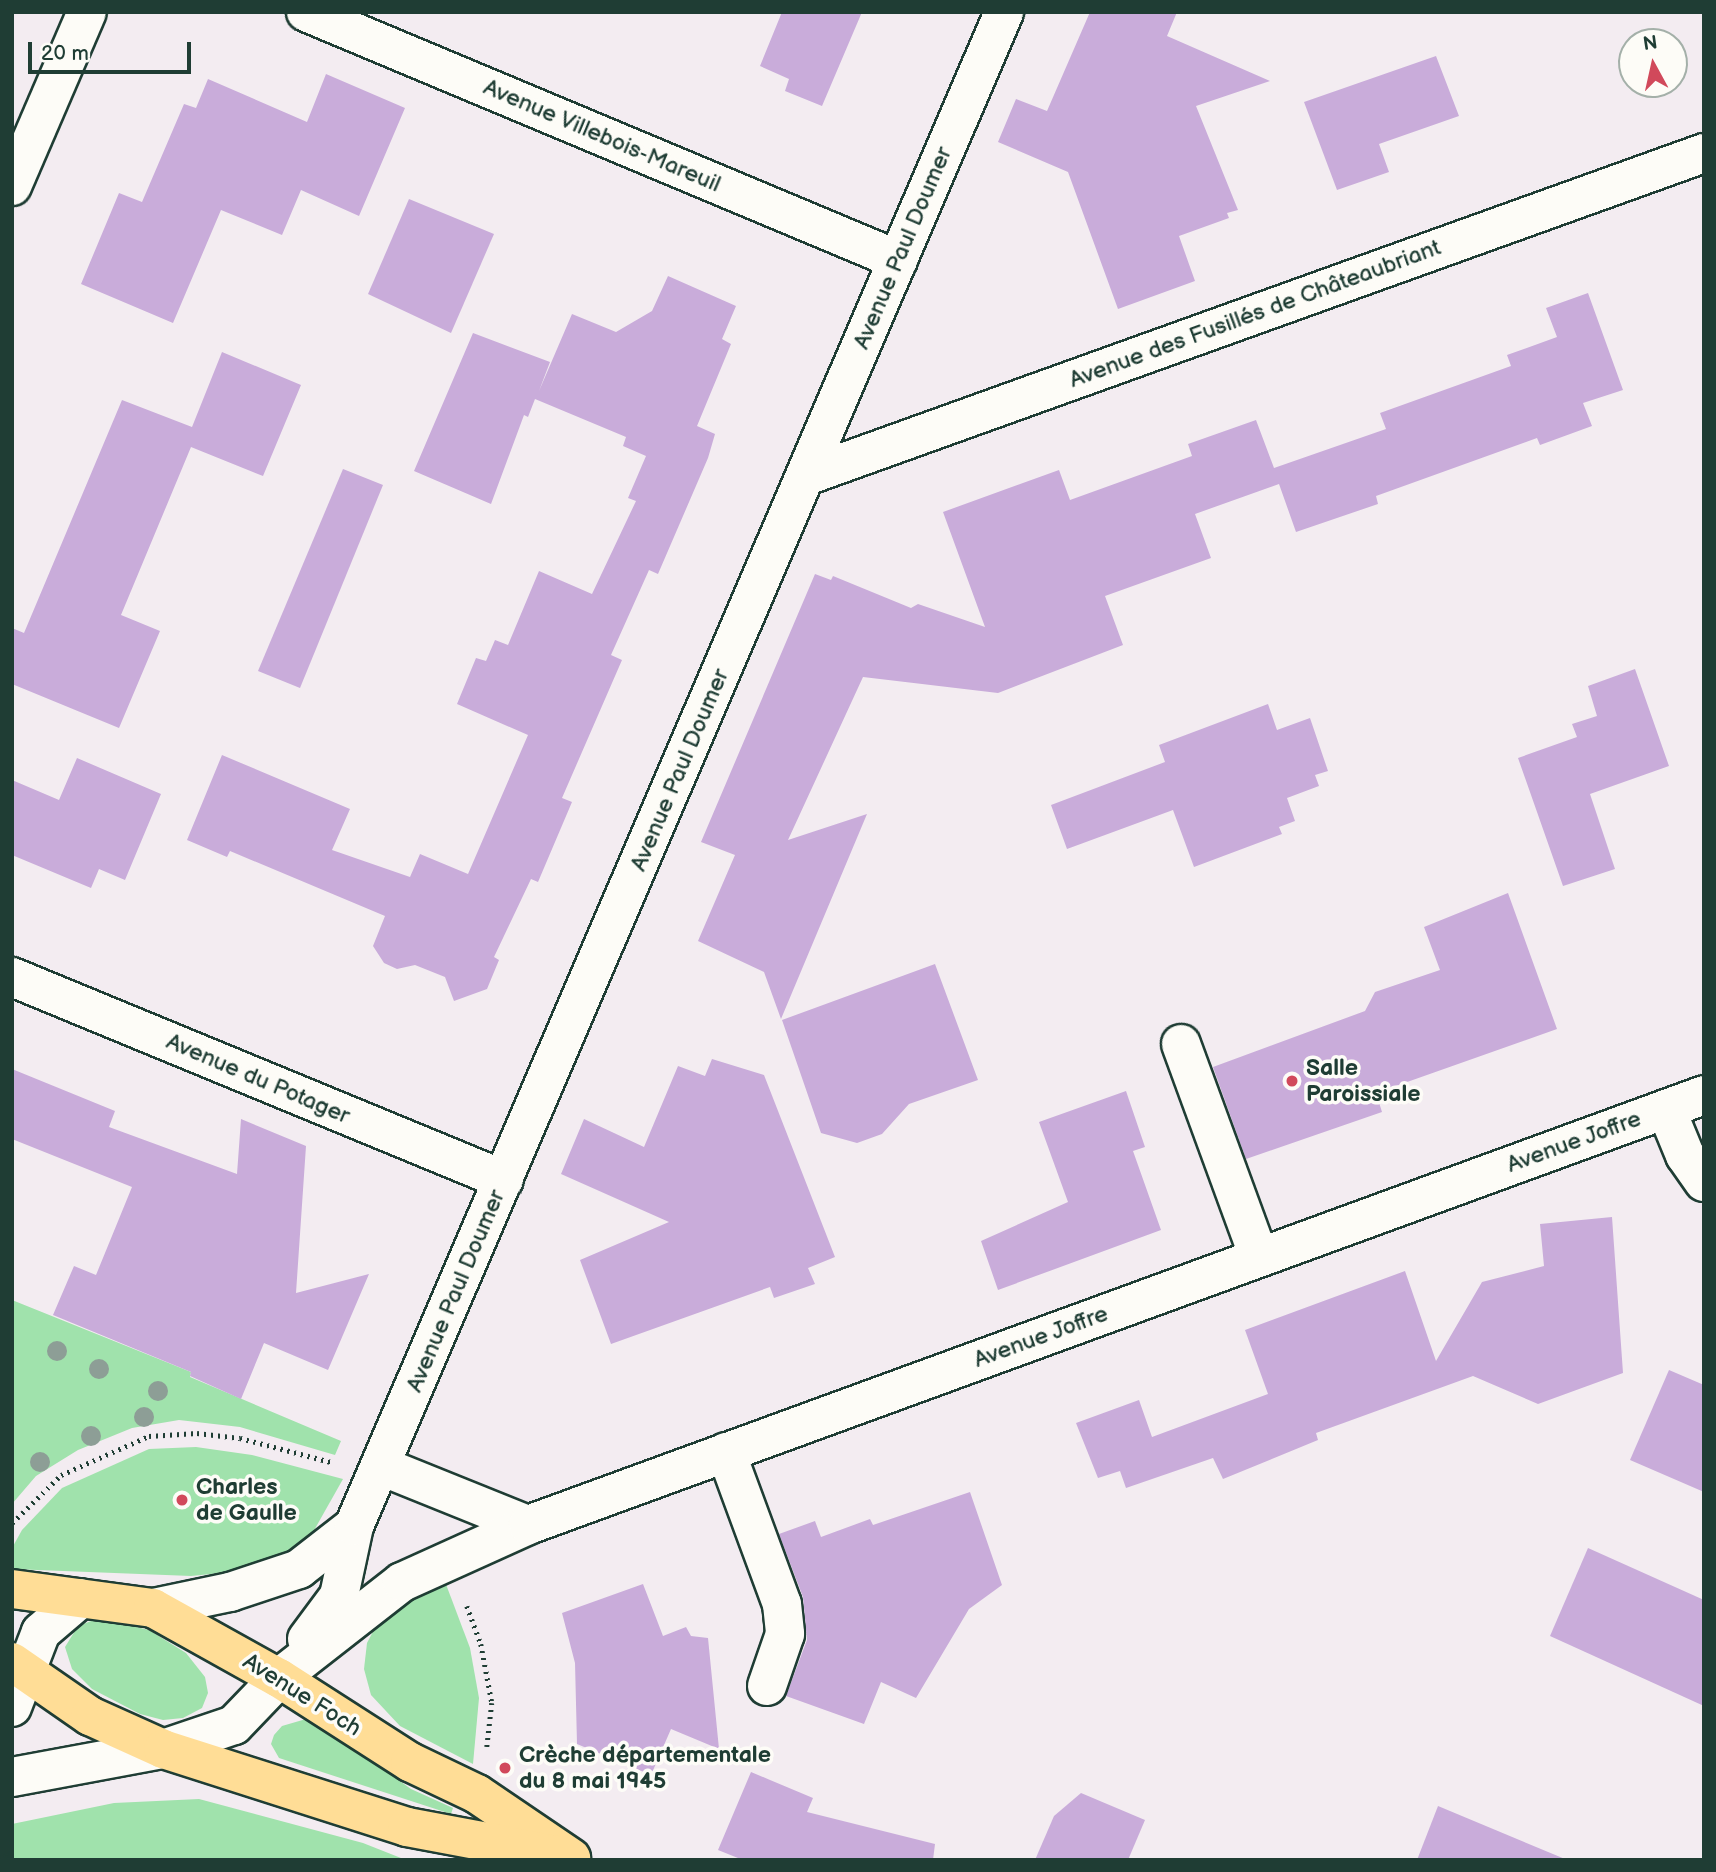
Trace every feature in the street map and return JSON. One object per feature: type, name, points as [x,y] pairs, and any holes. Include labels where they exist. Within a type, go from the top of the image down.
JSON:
[{"type":"main road","name":"Avenue Foch","points":[[12,1589],[153,1608],[279,1678],[410,1762],[477,1794],[573,1859]]},
{"type":"main road","name":"Avenue Foch","points":[[20,1667],[90,1717],[163,1749],[407,1827],[573,1859]]},
{"type":"street","points":[[12,186],[87,12]]},
{"type":"street","name":"Avenue Villebois-Mareuil","points":[[306,12],[898,260]]},
{"type":"street","name":"Avenue Paul Doumer","points":[[279,1678],[339,1596],[354,1526],[1004,12]]},
{"type":"street","name":"Avenue des Fusillés de Châteaubriant","points":[[806,476],[1704,153]]},
{"type":"street","name":"Avenue du Potager","points":[[12,977],[504,1180]]},
{"type":"street","points":[[1181,1044],[1259,1257]]},
{"type":"street","name":"Avenue Joffre","points":[[279,1678],[402,1582],[528,1525],[1704,1095]]},
{"type":"street","points":[[1666,1108],[1685,1156],[1704,1182]]},
{"type":"street","points":[[726,1452],[782,1604],[785,1634],[767,1686]]},
{"type":"street","points":[[380,1466],[528,1525]]},
{"type":"street","points":[[153,1608],[230,1592],[299,1569],[354,1526]]},
{"type":"street","points":[[12,1707],[20,1667],[41,1632],[81,1598]]},
{"type":"street","points":[[12,1777],[163,1749],[234,1725],[279,1678]]},
{"type":"path","points":[[12,1523],[61,1475],[149,1437],[197,1433],[240,1438],[338,1464]]},
{"type":"path","points":[[464,1597],[481,1644],[492,1703],[486,1756]]},
{"type":"green space","points":[[12,1300],[191,1372],[190,1377],[341,1441],[335,1455],[240,1427],[179,1420],[132,1428],[78,1450],[36,1476],[12,1504]]},
{"type":"green space","points":[[196,1447],[252,1455],[343,1479],[312,1534],[284,1557],[242,1571],[191,1576],[12,1569],[12,1548],[22,1530],[62,1488],[149,1449]]},
{"type":"green space","points":[[444,1579],[470,1648],[479,1698],[473,1764],[400,1726],[371,1695],[364,1669],[367,1643],[379,1620],[409,1595]]},
{"type":"green space","points":[[99,1618],[149,1630],[186,1653],[205,1677],[208,1693],[202,1708],[183,1718],[163,1720],[140,1714],[92,1689],[72,1669],[65,1647],[78,1626]]},
{"type":"green space","points":[[306,1719],[325,1727],[411,1789],[453,1808],[451,1814],[279,1758],[271,1744],[274,1735],[282,1726]]},
{"type":"green space","points":[[199,1799],[363,1843],[406,1860],[12,1860],[12,1824],[114,1803]]},
{"type":"building","points":[[782,12],[862,12],[822,106],[785,91],[789,79],[760,66]]},
{"type":"building","points":[[1090,12],[1177,12],[1167,36],[1270,81],[1196,106],[1238,210],[1227,213],[1229,218],[1179,236],[1195,281],[1118,309],[1068,172],[998,142],[1016,99],[1047,111]]},
{"type":"building","points":[[1436,56],[1459,116],[1379,144],[1389,172],[1337,190],[1304,102]]},
{"type":"building","points":[[326,74],[405,108],[359,216],[301,190],[282,235],[221,210],[173,323],[81,284],[119,193],[142,202],[184,104],[196,108],[208,79],[307,122]]},
{"type":"building","points":[[409,199],[494,234],[451,333],[368,294]]},
{"type":"building","points":[[668,276],[736,306],[722,339],[731,344],[697,426],[715,434],[708,458],[658,574],[649,570],[611,655],[622,660],[562,798],[572,802],[538,882],[531,879],[494,957],[499,960],[487,989],[454,1001],[445,977],[415,965],[397,969],[384,963],[373,946],[385,916],[230,851],[227,857],[187,840],[222,755],[350,809],[332,850],[410,877],[420,854],[468,874],[528,735],[457,704],[476,658],[486,661],[495,640],[508,645],[539,571],[592,594],[636,501],[628,498],[646,456],[623,446],[626,437],[535,399],[528,417],[524,415],[491,504],[414,471],[473,333],[550,362],[539,391],[572,314],[616,332],[652,311]]},
{"type":"building","points":[[1588,293],[1623,390],[1583,403],[1592,426],[1540,445],[1537,438],[1376,496],[1378,504],[1296,532],[1279,484],[1195,514],[1211,558],[1105,596],[1123,645],[998,693],[863,677],[788,840],[867,814],[781,1019],[764,972],[698,941],[735,855],[701,842],[815,574],[831,580],[833,576],[911,608],[918,604],[985,627],[943,512],[1059,470],[1070,500],[1192,456],[1188,444],[1256,420],[1274,468],[1386,429],[1380,413],[1511,366],[1507,355],[1557,337],[1546,308]]},
{"type":"building","points":[[222,352],[301,385],[263,476],[191,447],[121,615],[160,631],[119,728],[12,684],[12,628],[24,633],[122,400],[192,427]]},
{"type":"building","points":[[343,469],[383,485],[300,688],[258,671]]},
{"type":"building","points":[[1635,669],[1669,766],[1590,794],[1615,869],[1563,886],[1518,758],[1577,737],[1572,724],[1597,716],[1588,686]]},
{"type":"building","points":[[1268,704],[1277,730],[1310,718],[1328,771],[1315,775],[1319,786],[1287,798],[1295,821],[1279,827],[1282,834],[1194,867],[1173,810],[1067,849],[1051,805],[1165,762],[1159,745]]},
{"type":"building","points":[[77,758],[161,794],[125,880],[99,869],[91,888],[12,855],[12,780],[59,800]]},
{"type":"building","points":[[1508,893],[1557,1029],[1376,1093],[1382,1112],[1246,1159],[1213,1067],[1365,1011],[1375,992],[1440,970],[1424,927]]},
{"type":"building","points":[[935,964],[978,1080],[909,1104],[882,1134],[857,1143],[821,1133],[782,1020]]},
{"type":"building","points":[[712,1059],[764,1075],[835,1257],[808,1268],[815,1284],[774,1298],[770,1287],[611,1344],[580,1260],[669,1222],[561,1174],[584,1119],[644,1147],[678,1066],[705,1076]]},
{"type":"building","points":[[12,1069],[115,1111],[109,1127],[237,1174],[241,1119],[306,1146],[296,1293],[369,1274],[328,1370],[264,1343],[241,1399],[190,1376],[191,1372],[53,1315],[74,1266],[96,1275],[132,1187],[12,1139]]},
{"type":"building","points":[[1126,1091],[1145,1147],[1133,1151],[1161,1230],[998,1290],[981,1241],[1068,1202],[1039,1122]]},
{"type":"building","points":[[1612,1217],[1623,1373],[1538,1404],[1473,1376],[1316,1433],[1318,1440],[1223,1479],[1213,1458],[1126,1488],[1120,1471],[1098,1478],[1076,1423],[1139,1400],[1152,1437],[1268,1394],[1245,1330],[1405,1271],[1436,1361],[1482,1282],[1544,1266],[1540,1224]]},
{"type":"building","points":[[1669,1370],[1704,1385],[1704,1492],[1630,1460]]},
{"type":"building","points":[[970,1492],[1002,1585],[969,1609],[916,1698],[881,1682],[864,1724],[786,1696],[807,1640],[803,1597],[779,1534],[815,1521],[821,1537],[870,1519],[873,1525]]},
{"type":"building","points":[[1588,1548],[1704,1600],[1704,1706],[1550,1636]]},
{"type":"building","points":[[643,1584],[663,1636],[686,1627],[691,1636],[708,1638],[719,1749],[671,1729],[651,1775],[577,1744],[575,1663],[562,1613]]},
{"type":"building","points":[[751,1772],[813,1798],[807,1812],[935,1844],[933,1860],[743,1860],[718,1850]]},
{"type":"building","points":[[1081,1793],[1145,1820],[1128,1860],[1035,1860],[1054,1816]]},
{"type":"building","points":[[1438,1806],[1565,1859],[1565,1860],[1417,1860]]},
{"type":"place","name":"Salle Paroissiale","points":[[1292,1081]]},
{"type":"place","name":"Charles de Gaulle","points":[[182,1500]]},
{"type":"place","name":"Crèche départementale du 8 mai 1945","points":[[505,1768]]}]
